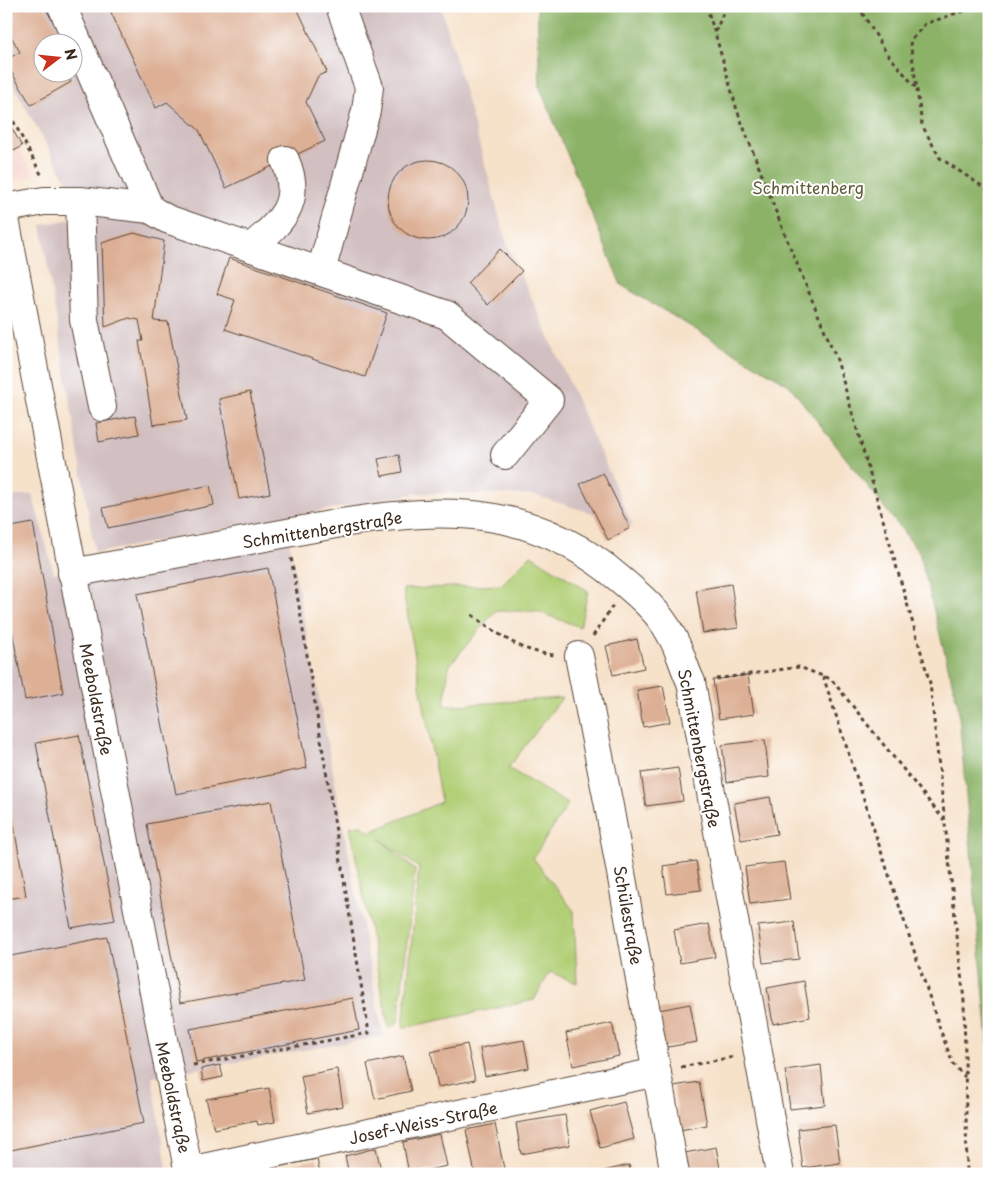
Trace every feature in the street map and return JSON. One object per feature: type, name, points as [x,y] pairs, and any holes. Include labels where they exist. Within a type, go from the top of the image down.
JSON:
[{"type":"street","points":[[62,6],[150,209]]},
{"type":"street","points":[[321,271],[366,111],[368,86],[340,6]]},
{"type":"street","points":[[251,247],[279,222],[289,209],[293,194],[292,176],[285,160]]},
{"type":"street","points":[[60,201],[102,407]]},
{"type":"street","points":[[6,208],[60,201],[150,209],[167,219],[447,315],[549,400],[505,455]]},
{"type":"street","name":"Meeboldstraße","points":[[6,224],[189,1173]]},
{"type":"street","name":"Schmittenbergstraße","points":[[72,573],[385,516],[453,513],[514,520],[554,534],[607,567],[647,603],[670,631],[691,682],[780,1174]]},
{"type":"street","name":"Schülestraße","points":[[579,656],[676,1174]]},
{"type":"street","name":"Josef-Weiss-Straße","points":[[189,1173],[657,1072]]},
{"type":"path","points":[[706,6],[737,110],[783,230],[837,360],[930,683],[964,1001],[967,1174]]},
{"type":"path","points":[[715,33],[726,6]]},
{"type":"path","points":[[858,6],[886,52],[917,89]]},
{"type":"path","points":[[988,6],[957,13],[925,24],[910,41],[922,125],[940,158],[989,191]]},
{"type":"path","points":[[6,107],[43,177],[60,201]]},
{"type":"path","points":[[168,1070],[369,1033],[287,533]]},
{"type":"path","points":[[472,615],[505,638],[534,653],[579,656],[627,585]]},
{"type":"path","points":[[691,682],[799,667],[831,679],[944,820]]},
{"type":"path","points":[[823,676],[936,1019],[954,1064],[966,1077]]},
{"type":"path","points":[[657,1072],[759,1052]]},
{"type":"shaded area","points":[[6,6],[441,6],[506,241],[633,526],[534,495],[417,493],[95,553],[41,225],[86,216],[6,72]]},
{"type":"shaded area","points":[[6,125],[34,176],[6,182]]},
{"type":"shaded area","points":[[32,494],[54,573],[287,529],[383,1036],[152,1077],[168,1174],[6,1174],[6,498]]},
{"type":"green space","name":"Schmittenberg","points":[[537,6],[989,6],[989,1052],[958,705],[919,552],[789,385],[621,285],[540,88]]},
{"type":"green space","points":[[531,555],[588,591],[580,627],[536,611],[495,611],[449,666],[444,706],[562,698],[508,768],[568,804],[533,858],[574,911],[577,983],[550,972],[534,1000],[403,1028],[419,868],[380,839],[415,870],[398,1022],[389,1029],[350,827],[361,825],[370,832],[441,802],[403,589],[501,585]]},
{"type":"building","points":[[6,6],[44,6],[59,32],[32,32],[32,82],[71,82],[31,105],[6,63],[6,60],[20,52],[6,28]]},
{"type":"building","points":[[108,6],[296,6],[327,72],[318,76],[306,102],[325,141],[226,188],[199,130],[167,102],[156,108]]},
{"type":"building","points":[[6,118],[22,146],[14,151],[6,137]]},
{"type":"building","points":[[989,132],[989,147],[982,143]]},
{"type":"building","points":[[428,160],[443,163],[456,172],[465,185],[468,200],[465,215],[456,228],[443,237],[428,240],[413,237],[400,228],[391,215],[388,200],[391,185],[400,172],[413,163]]},
{"type":"building","points":[[134,233],[164,241],[154,321],[168,322],[187,420],[153,425],[139,341],[143,341],[139,320],[129,318],[105,327],[102,243]]},
{"type":"building","points":[[500,249],[522,271],[488,305],[467,283]]},
{"type":"building","points":[[229,258],[387,313],[365,377],[225,329],[235,300],[217,294]]},
{"type":"building","points":[[250,392],[270,493],[239,499],[219,399]]},
{"type":"building","points":[[135,416],[139,434],[99,442],[96,423]]},
{"type":"building","points":[[399,455],[402,472],[382,476],[378,459]]},
{"type":"building","points":[[603,473],[630,528],[608,540],[580,484]]},
{"type":"building","points":[[210,485],[214,505],[108,528],[103,508]]},
{"type":"building","points":[[33,523],[63,693],[25,700],[6,598],[6,528]]},
{"type":"building","points":[[268,568],[307,768],[176,794],[137,594]]},
{"type":"building","points":[[731,584],[738,628],[703,633],[696,590]]},
{"type":"building","points":[[637,639],[644,668],[613,675],[606,646]]},
{"type":"building","points":[[748,675],[754,714],[719,719],[713,680]]},
{"type":"building","points":[[663,686],[670,722],[643,727],[637,690]]},
{"type":"building","points":[[6,693],[10,714],[6,715]]},
{"type":"building","points":[[79,735],[115,920],[71,928],[36,743]]},
{"type":"building","points":[[765,740],[769,777],[727,782],[722,745]]},
{"type":"building","points":[[678,768],[683,801],[646,806],[641,773]]},
{"type":"building","points":[[6,779],[26,896],[6,899]]},
{"type":"building","points":[[770,797],[777,834],[741,840],[734,803]]},
{"type":"building","points":[[271,801],[305,980],[180,1003],[147,824]]},
{"type":"building","points":[[696,861],[701,890],[667,894],[663,866]]},
{"type":"building","points":[[784,862],[790,899],[750,904],[745,867]]},
{"type":"building","points":[[794,922],[799,959],[763,963],[758,926]]},
{"type":"building","points":[[709,924],[715,957],[680,963],[674,930]]},
{"type":"building","points":[[107,937],[144,1123],[6,1151],[6,957]]},
{"type":"building","points":[[804,981],[810,1017],[773,1024],[767,988]]},
{"type":"building","points":[[353,998],[359,1030],[196,1062],[190,1029]]},
{"type":"building","points":[[690,1004],[697,1042],[662,1048],[654,1011]]},
{"type":"building","points":[[612,1023],[619,1056],[573,1066],[566,1033]]},
{"type":"building","points":[[524,1040],[529,1068],[485,1076],[480,1048]]},
{"type":"building","points":[[467,1044],[475,1080],[438,1087],[431,1052]]},
{"type":"building","points":[[403,1056],[411,1091],[375,1099],[367,1064]]},
{"type":"building","points":[[220,1065],[223,1077],[203,1081],[201,1069]]},
{"type":"building","points":[[821,1065],[825,1105],[790,1109],[785,1070]]},
{"type":"building","points":[[337,1069],[343,1106],[308,1113],[301,1076]]},
{"type":"building","points":[[699,1082],[707,1125],[680,1130],[673,1086]]},
{"type":"building","points":[[269,1088],[275,1122],[258,1125],[257,1121],[214,1129],[206,1099]]},
{"type":"building","points":[[624,1102],[634,1139],[600,1148],[590,1111]]},
{"type":"building","points":[[565,1115],[570,1145],[521,1154],[516,1123]]},
{"type":"building","points":[[495,1124],[505,1174],[475,1174],[466,1130]]},
{"type":"building","points":[[835,1125],[840,1163],[803,1168],[798,1129]]},
{"type":"building","points":[[440,1134],[447,1166],[409,1174],[403,1142]]},
{"type":"building","points":[[716,1147],[721,1174],[689,1174],[685,1153]]},
{"type":"building","points":[[376,1148],[382,1174],[349,1174],[345,1156]]},
{"type":"building","points":[[317,1159],[320,1174],[274,1174],[273,1168]]},
{"type":"building","points":[[629,1165],[631,1174],[595,1174],[595,1173]]}]
